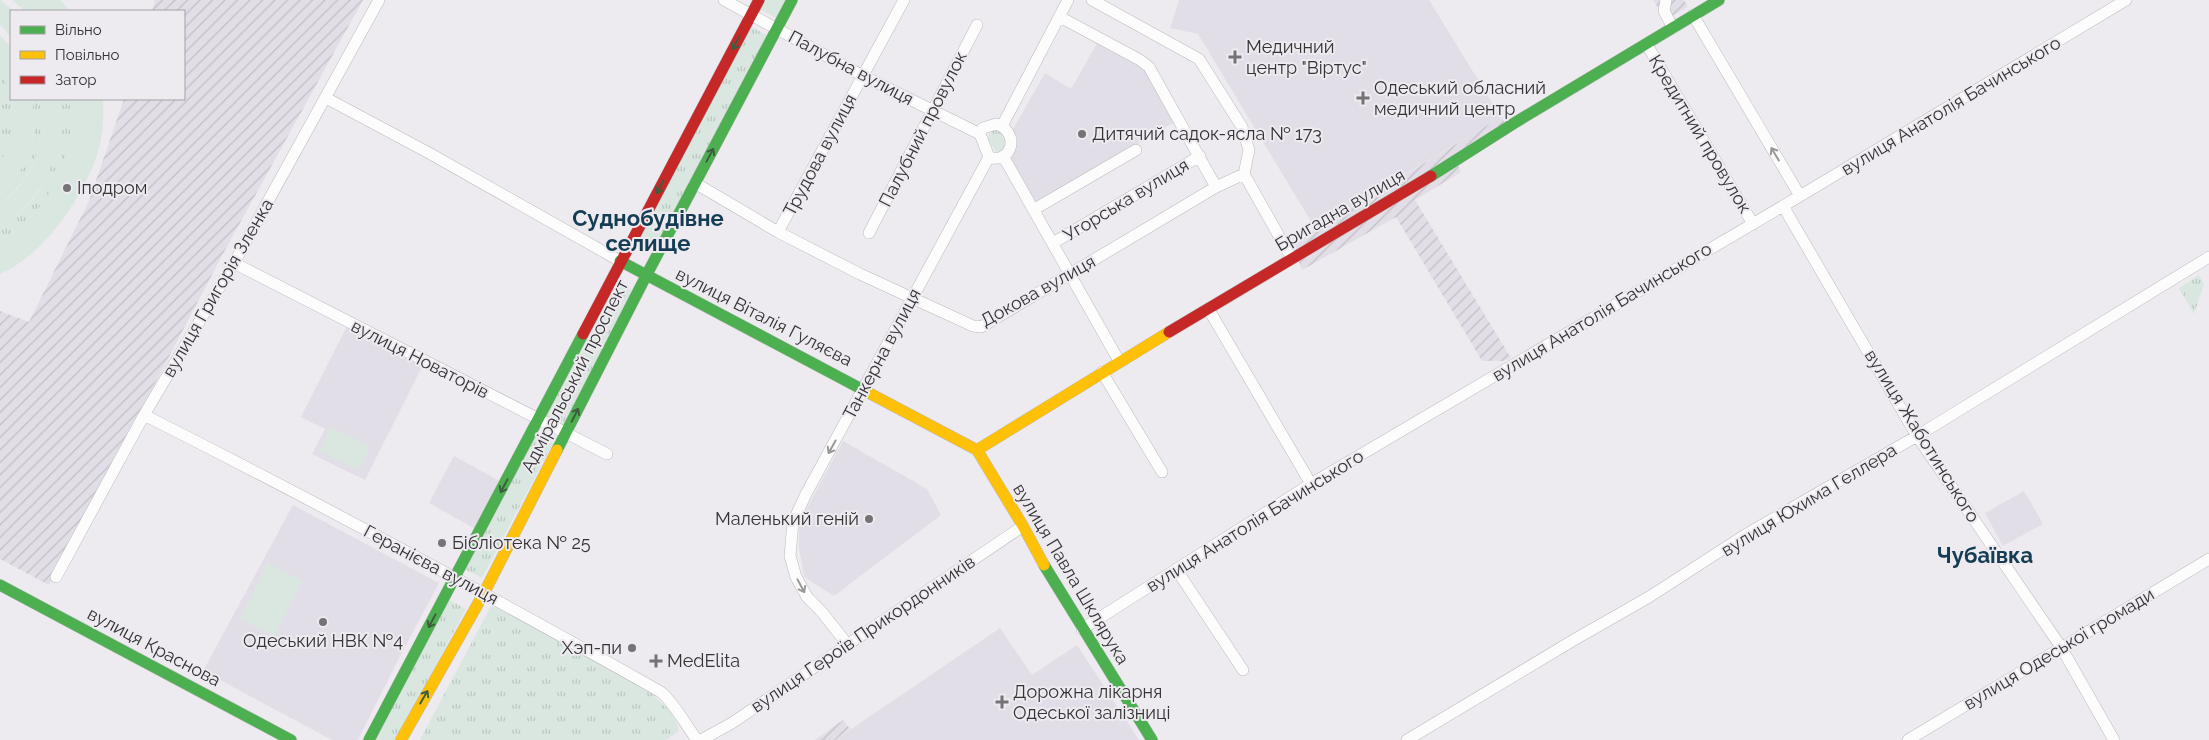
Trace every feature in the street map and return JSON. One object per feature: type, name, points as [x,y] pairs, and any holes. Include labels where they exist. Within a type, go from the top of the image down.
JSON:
[{"type":"main road","name":"Адміральський проспект","points":[[369,740],[759,0]]},
{"type":"main road","name":"Адміральський проспект","points":[[401,740],[484,593],[646,276],[792,0]]},
{"type":"main road","name":"Бригадна вулиця","points":[[977,450],[1007,433],[1119,360],[1209,310],[1399,197],[1516,122],[1719,0]]},
{"type":"main road","name":"вулиця Віталія Гуляєва","points":[[620,261],[864,388],[977,450]]},
{"type":"main road","name":"вулиця Павла Шклярука","points":[[977,450],[1023,526],[1051,580],[1152,740]]},
{"type":"main road","name":"вулиця Краснова","points":[[0,585],[291,740]]},
{"type":"street","name":"вулиця Григорія Зленка","points":[[56,577],[144,416],[234,263],[379,0]]},
{"type":"street","name":"Палубна вулиця","points":[[724,0],[863,76],[980,134]]},
{"type":"street","name":"Трудова вулиця","points":[[778,232],[904,0]]},
{"type":"street","points":[[1002,126],[1068,0]]},
{"type":"street","points":[[1092,0],[1199,59],[1242,127],[1249,150],[1244,174],[1292,259]]},
{"type":"street","name":"вулиця Анатолія Бачинського","points":[[1082,629],[1311,484],[1800,196],[2126,0]]},
{"type":"street","points":[[1666,1],[1664,11],[1676,26]]},
{"type":"street","points":[[1693,15],[1800,196]]},
{"type":"street","points":[[1060,18],[1140,60],[1149,67],[1216,186]]},
{"type":"street","name":"Палубний провулок","points":[[868,233],[977,25]]},
{"type":"street","name":"Кредитний провулок","points":[[1647,45],[1752,224]]},
{"type":"street","name":"вулиця Віталія Гуляєва","points":[[326,98],[429,153],[620,261]]},
{"type":"street","points":[[989,125],[1002,126],[1008,131],[1011,138],[1011,146],[1003,156],[994,159],[988,157],[980,134],[983,128],[989,125]]},
{"type":"street","points":[[1033,210],[1136,150]]},
{"type":"street","points":[[1003,156],[1119,360]]},
{"type":"street","name":"Угорська вулиця","points":[[1053,243],[1200,156]]},
{"type":"street","name":"Танкерна вулиця","points":[[848,645],[821,611],[807,597],[796,577],[790,556],[793,522],[806,494],[988,157]]},
{"type":"street","name":"Докова вулиця","points":[[695,183],[778,232],[860,274],[973,326],[981,327],[1216,186],[1244,174]]},
{"type":"street","name":"вулиця Жаботинського","points":[[1783,206],[1917,436],[2061,648],[2114,740]]},
{"type":"street","name":"вулиця Юхима Геллера","points":[[1407,740],[1649,597],[1745,536],[1917,436],[2209,257]]},
{"type":"street","name":"вулиця Новаторів","points":[[234,263],[607,454]]},
{"type":"street","points":[[1209,310],[1311,484]]},
{"type":"street","points":[[1102,372],[1162,472]]},
{"type":"street","name":"Геранієва вулиця","points":[[144,416],[277,482],[484,593],[661,692],[670,700],[697,740]]},
{"type":"street","name":"вулиця Героїв Прикордонників","points":[[702,740],[732,723],[1023,526]]},
{"type":"street","name":"вулиця Одеської громади","points":[[1908,740],[2209,559]]},
{"type":"street","points":[[1176,569],[1243,670]]},
{"type":"shaded area","points":[[155,0],[363,0],[225,250],[49,585],[0,559],[0,311],[29,322],[89,201],[124,100],[185,100],[185,10],[152,10]]},
{"type":"shaded area","name":"Одеський обласний медичний центр","points":[[1179,0],[1429,0],[1501,117],[1315,228],[1198,34],[1170,28]]},
{"type":"shaded area","points":[[1653,0],[1684,0],[1688,7],[1670,17],[1660,11]]},
{"type":"shaded area","name":"Дитячий садок-ясла № 173","points":[[1099,40],[1146,65],[1178,120],[1034,205],[1003,147],[1045,73],[1071,89]]},
{"type":"shaded area","points":[[1501,117],[1506,124],[1458,165],[1461,172],[1415,200],[1511,358],[1503,361],[1482,361],[1396,217],[1302,270],[1292,243]]},
{"type":"shaded area","points":[[347,326],[423,365],[365,480],[312,454],[325,429],[301,417]]},
{"type":"shaded area","name":"Маленький геній","points":[[843,441],[927,489],[941,515],[834,596],[804,577],[799,548],[799,523]]},
{"type":"shaded area","points":[[454,456],[505,484],[481,532],[429,503]]},
{"type":"shaded area","points":[[2024,491],[2043,524],[2003,546],[1985,513]]},
{"type":"shaded area","name":"Одеський НВК №4","points":[[293,505],[439,583],[358,740],[332,740],[203,671]]},
{"type":"shaded area","name":"Дорожна лікарня Одеської залізниці","points":[[1000,628],[1032,675],[1077,645],[1139,740],[835,740]]},
{"type":"shaded area","points":[[843,720],[850,729],[835,740],[815,740]]},
{"type":"green space","points":[[0,0],[13,10],[10,10],[10,35],[0,25]]},
{"type":"green space","points":[[12,0],[60,0],[69,10],[24,10]]},
{"type":"green space","points":[[762,0],[788,0],[778,19],[758,8]]},
{"type":"green space","points":[[749,26],[769,36],[656,252],[635,241]]},
{"type":"green space","points":[[0,35],[10,47],[10,92],[0,69]]},
{"type":"green space","points":[[0,69],[12,103],[13,129],[6,152],[0,163]]},
{"type":"green space","points":[[12,100],[31,100],[34,126],[30,151],[18,174],[0,194],[0,163],[9,141],[13,120]]},
{"type":"green space","points":[[31,100],[39,100],[41,131],[36,158],[22,182],[0,205],[0,194],[18,174],[30,151],[33,139],[34,113]]},
{"type":"green space","name":"Іподром","points":[[39,100],[58,100],[59,137],[49,172],[29,202],[0,226],[0,205],[22,183],[36,158],[41,130]]},
{"type":"green space","points":[[58,100],[70,100],[69,142],[64,162],[56,181],[46,199],[33,215],[0,242],[0,226],[24,208],[40,189],[46,178],[57,138]]},
{"type":"green space","name":"Іподром","points":[[70,100],[103,100],[101,141],[82,190],[46,240],[16,266],[0,274],[0,242],[33,215],[46,199],[64,162],[69,142]]},
{"type":"green space","points":[[993,130],[1002,132],[1008,146],[998,154],[988,139],[990,132]]},
{"type":"green space","points":[[2199,275],[2204,284],[2194,314],[2179,288]]},
{"type":"green space","points":[[614,280],[634,291],[563,426],[543,415]]},
{"type":"green space","points":[[331,427],[370,446],[358,470],[319,451]]},
{"type":"green space","points":[[534,433],[553,443],[482,578],[462,568]]},
{"type":"green space","points":[[268,563],[302,581],[274,636],[240,619]]},
{"type":"green space","points":[[446,598],[466,609],[396,740],[372,740]]},
{"type":"green space","points":[[492,604],[648,690],[674,715],[679,731],[666,740],[420,740]]},
{"type":"traffic: fast","points":[[557,450],[646,276],[792,0]]},
{"type":"traffic: fast","points":[[1431,176],[1516,122],[1719,0]]},
{"type":"traffic: fast","points":[[620,261],[869,393]]},
{"type":"traffic: fast","points":[[369,740],[583,334]]},
{"type":"traffic: fast","points":[[1044,565],[1152,740]]},
{"type":"traffic: fast","points":[[0,585],[291,740]]},
{"type":"traffic: slow","points":[[977,450],[1169,332]]},
{"type":"traffic: slow","points":[[869,393],[977,450],[1044,565]]},
{"type":"traffic: slow","points":[[401,740],[484,593],[557,450]]},
{"type":"traffic: jam","points":[[583,334],[759,0]]},
{"type":"traffic: jam","points":[[1169,332],[1431,176]]},
{"type":"place","name":"Медичний центр \"Віртус\"","points":[[1235,57]]},
{"type":"place","name":"Одеський обласний медичний центр","points":[[1363,98]]},
{"type":"place","name":"Дитячий садок-ясла № 173","points":[[1082,134]]},
{"type":"place","name":"Іподром","points":[[67,188]]},
{"type":"place","name":"Маленький геній","points":[[869,519]]},
{"type":"place","name":"Бібліотека № 25","points":[[442,543]]},
{"type":"place","name":"Одеський НВК №4","points":[[323,622]]},
{"type":"place","name":"Хэп-пи","points":[[632,648]]},
{"type":"place","name":"MedElita","points":[[656,661]]},
{"type":"place","name":"Дорожна лікарня Одеської залізниці","points":[[1002,702]]},
{"type":"district","name":"Суднобудівне селище","points":[[648,230]]},
{"type":"district","name":"Чубаївка","points":[[1985,555]]}]
